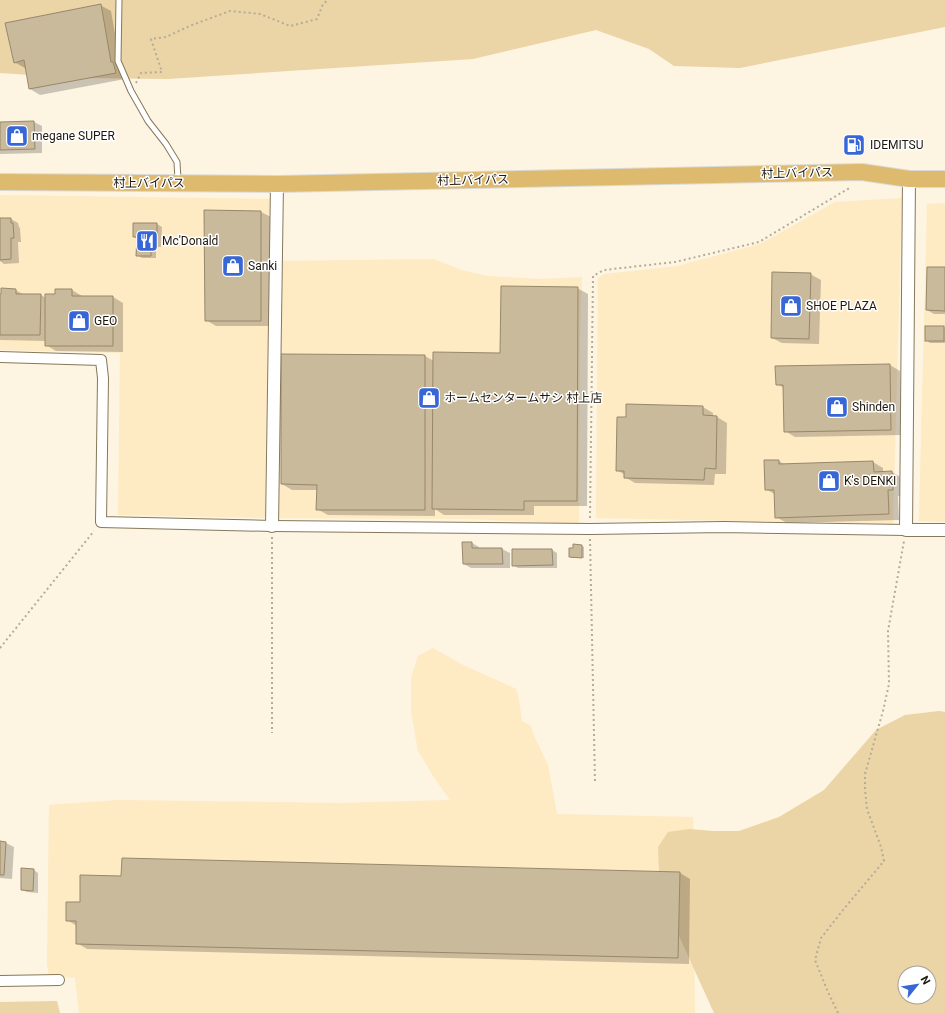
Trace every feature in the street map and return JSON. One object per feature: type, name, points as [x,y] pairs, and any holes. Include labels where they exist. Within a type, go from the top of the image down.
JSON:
[{"type":"highway","name":"村上バイパス","points":[[0,182],[277,184],[862,172],[909,180],[945,179]]},
{"type":"street","points":[[906,530],[909,180]]},
{"type":"street","points":[[272,526],[277,184]]},
{"type":"street","points":[[0,357],[101,360],[104,378],[101,522],[272,526],[590,529],[724,527],[945,530]]},
{"type":"street","points":[[0,981],[59,980]]},
{"type":"lane","points":[[120,0],[118,61],[131,92],[148,121],[166,144],[177,162],[179,183]]},
{"type":"path","points":[[131,92],[141,73],[162,72],[151,39],[166,37],[192,25],[230,11],[260,14],[290,26],[317,19],[323,4],[328,0]]},
{"type":"path","points":[[595,783],[590,529],[593,276],[604,270],[675,262],[759,242],[854,186],[862,172]]},
{"type":"path","points":[[0,648],[101,522]]},
{"type":"path","points":[[272,526],[272,733]]},
{"type":"path","points":[[838,1013],[815,960],[821,938],[884,861],[881,847],[868,809],[865,789],[865,774],[889,684],[888,631],[906,530]]},
{"type":"shaded area","points":[[0,0],[945,0],[945,27],[740,68],[674,66],[649,49],[596,30],[473,59],[168,79],[78,78],[0,73]]},
{"type":"shaded area","points":[[0,195],[270,199],[265,518],[118,515],[120,353],[0,350]]},
{"type":"shaded area","points":[[902,198],[893,524],[596,518],[598,278],[604,274],[677,266],[760,244],[835,202]]},
{"type":"shaded area","points":[[945,203],[945,522],[919,521],[927,204]]},
{"type":"shaded area","name":"ホームセンタームサシ 村上店","points":[[434,259],[461,270],[487,276],[542,279],[582,277],[579,524],[468,519],[275,518],[281,261]]},
{"type":"shaded area","points":[[433,648],[461,664],[516,689],[522,721],[531,726],[534,736],[548,765],[557,814],[693,817],[695,860],[695,1013],[79,1013],[75,978],[49,975],[47,964],[49,805],[118,800],[339,803],[450,800],[418,751],[411,712],[411,678],[418,656]]},
{"type":"shaded area","points":[[939,711],[945,712],[945,1013],[714,1013],[660,894],[658,847],[668,832],[689,829],[739,831],[779,817],[824,790],[876,730],[905,715]]},
{"type":"shaded area","points":[[57,1001],[60,1013],[0,1013],[0,1002]]},
{"type":"building","points":[[101,4],[111,62],[113,62],[116,73],[29,89],[24,60],[14,63],[5,23]]},
{"type":"building","name":"megane SUPER","points":[[34,121],[35,149],[0,150],[0,122]]},
{"type":"building","name":"Sanki","points":[[204,210],[261,211],[261,321],[205,321]]},
{"type":"building","points":[[0,218],[11,218],[11,223],[13,223],[14,238],[11,238],[11,259],[0,260]]},
{"type":"building","name":"Mc'Donald","points":[[133,223],[157,223],[157,245],[151,245],[151,256],[136,256],[137,237],[133,237]]},
{"type":"building","points":[[927,267],[945,267],[945,311],[926,310]]},
{"type":"building","name":"SHOE PLAZA","points":[[772,272],[811,273],[809,339],[771,338]]},
{"type":"building","points":[[501,286],[578,287],[577,501],[524,501],[524,510],[432,509],[433,352],[500,353]]},
{"type":"building","points":[[1,288],[16,289],[16,294],[41,294],[40,335],[0,335]]},
{"type":"building","name":"GEO","points":[[55,289],[72,289],[72,296],[113,296],[113,346],[45,346],[45,294],[55,294]]},
{"type":"building","points":[[925,326],[944,326],[944,341],[925,341]]},
{"type":"building","points":[[281,354],[425,355],[425,510],[316,510],[317,485],[281,484]]},
{"type":"building","name":"Shinden","points":[[890,364],[891,430],[784,432],[783,385],[776,385],[775,366]]},
{"type":"building","points":[[626,404],[703,406],[703,415],[717,416],[716,469],[705,468],[704,480],[624,478],[624,471],[616,471],[617,417],[626,417]]},
{"type":"building","name":"K's DENKI","points":[[764,460],[779,460],[779,464],[873,461],[874,472],[892,471],[893,490],[888,490],[889,514],[775,518],[774,490],[765,490]]},
{"type":"building","points":[[462,542],[472,542],[472,548],[502,548],[503,564],[463,564]]},
{"type":"building","points":[[573,544],[582,545],[582,558],[569,557],[569,548],[573,548]]},
{"type":"building","points":[[512,549],[552,549],[553,565],[512,566]]},
{"type":"building","points":[[0,841],[6,842],[4,875],[0,875]]},
{"type":"building","points":[[122,858],[680,872],[678,958],[76,944],[76,921],[66,921],[66,902],[80,902],[80,875],[121,876]]},
{"type":"building","points":[[21,868],[34,869],[33,891],[21,890]]},
{"type":"place","name":"megane SUPER","points":[[17,136]]},
{"type":"place","name":"IDEMITSU","points":[[854,145]]},
{"type":"place","name":"Mc'Donald","points":[[147,241]]},
{"type":"place","name":"Sanki","points":[[233,266]]},
{"type":"place","name":"SHOE PLAZA","points":[[791,306]]},
{"type":"place","name":"GEO","points":[[79,321]]},
{"type":"place","name":"ホームセンタームサシ 村上店","points":[[429,398]]},
{"type":"place","name":"Shinden","points":[[837,407]]},
{"type":"place","name":"K's DENKI","points":[[829,481]]}]
